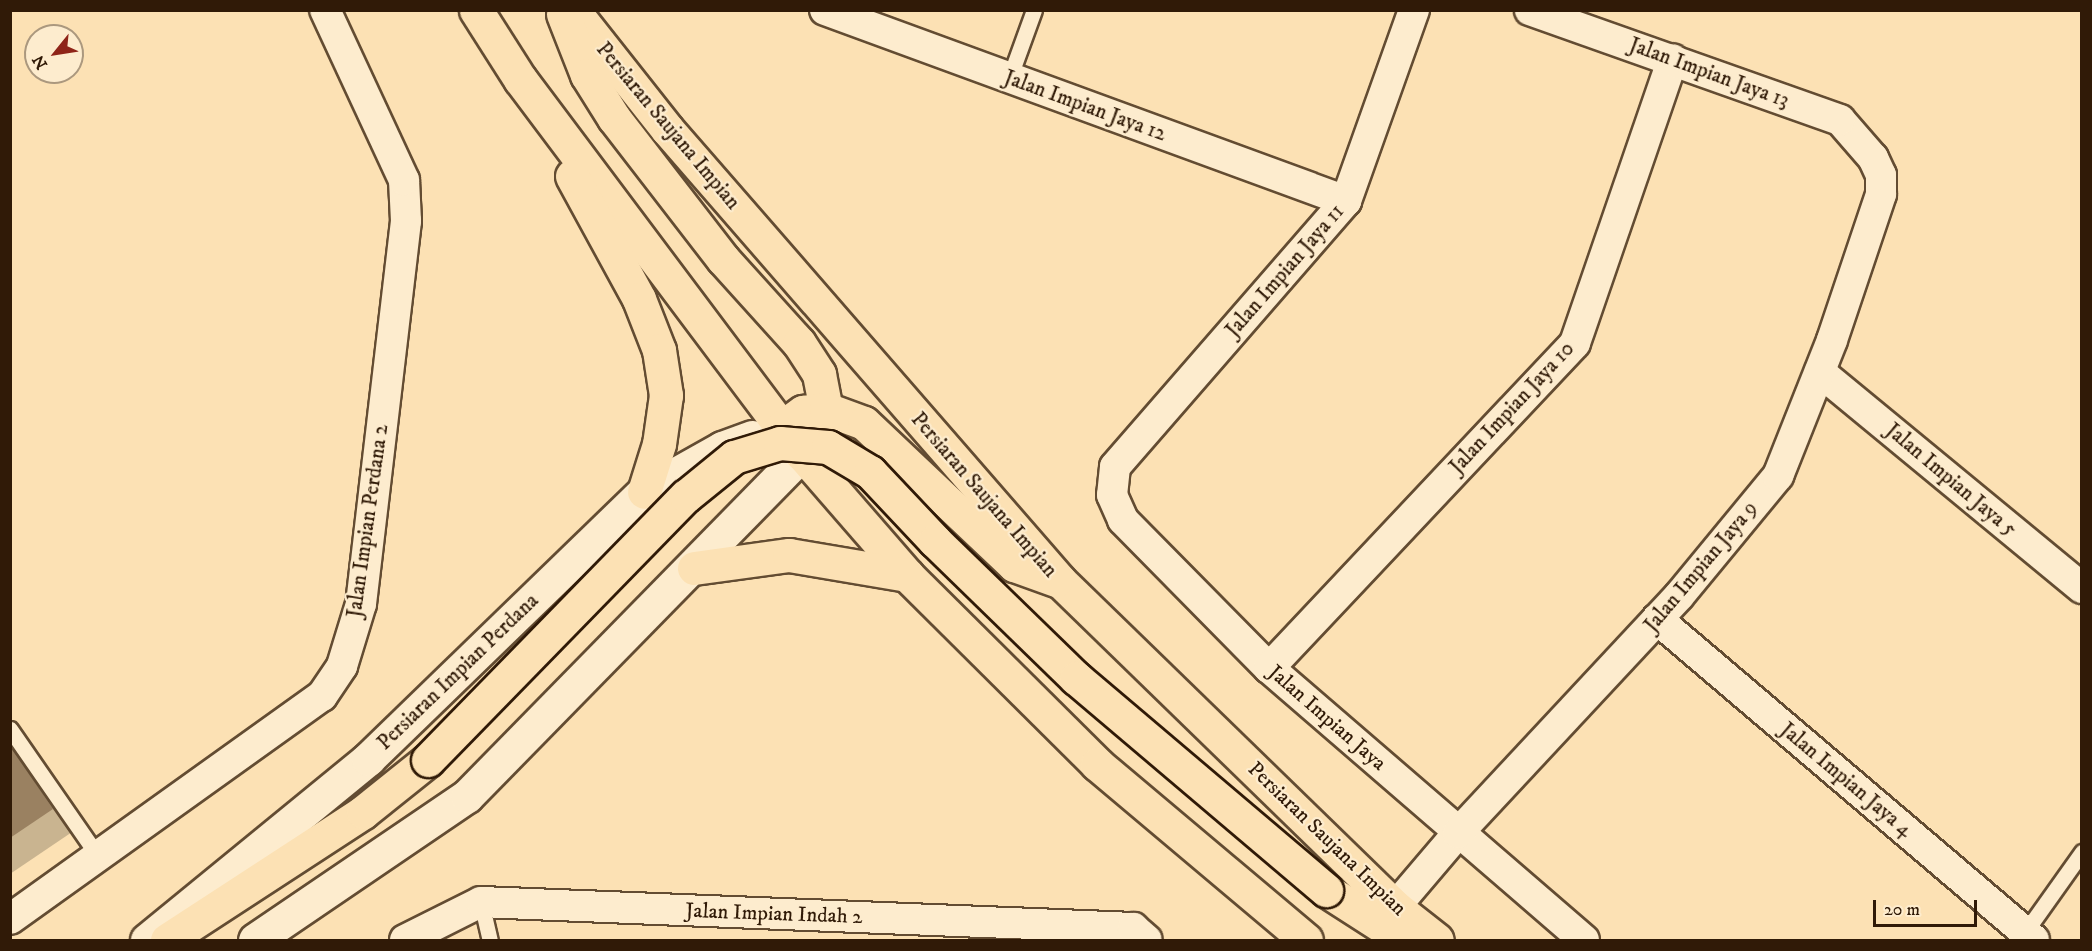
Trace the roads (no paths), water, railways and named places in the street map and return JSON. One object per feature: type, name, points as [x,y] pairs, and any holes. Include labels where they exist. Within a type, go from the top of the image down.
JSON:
[{"type":"highway","points":[[476,10],[520,79],[639,299],[659,350],[666,395],[659,444],[644,492]]},
{"type":"highway","points":[[562,10],[586,75],[614,118],[723,259],[798,343],[819,374],[826,409],[824,424],[802,454]]},
{"type":"highway","name":"Persiaran Saujana Impian","points":[[573,10],[667,129],[1060,581],[1395,907],[1437,940]]},
{"type":"highway","points":[[520,79],[802,454],[907,575],[1097,764],[1306,940]]},
{"type":"highway","points":[[782,427],[803,412],[826,409],[864,423],[1014,565],[1060,581]]},
{"type":"highway","points":[[167,940],[363,812],[428,760],[686,496],[734,457],[780,443],[828,447],[870,472],[935,541],[1076,678],[1326,890],[1404,940]]},
{"type":"highway","points":[[694,568],[789,555],[844,561],[907,575]]},
{"type":"street","name":"Jalan Impian Perdana 2","points":[[10,919],[322,696],[342,666],[360,604],[406,221],[404,180],[325,10]]},
{"type":"street","name":"Jalan Impian Jaya 12","points":[[825,10],[1346,201]]},
{"type":"street","name":"Jalan Impian Jaya 11","points":[[1115,467],[1346,201],[1414,10]]},
{"type":"street","name":"Jalan Impian Jaya 13","points":[[1530,10],[1840,120],[1873,158]]},
{"type":"street","name":"Jalan Impian Jaya 10","points":[[1269,668],[1575,342],[1673,59]]},
{"type":"street","name":"Jalan Impian Jaya 9","points":[[1395,907],[1458,833],[1657,619],[1778,476],[1820,372],[1868,241],[1881,194],[1881,175],[1873,158]]},
{"type":"street","name":"Jalan Impian Jaya 5","points":[[1820,372],[2082,588]]},
{"type":"street","name":"Persiaran Impian Perdana","points":[[147,940],[368,759],[644,492],[722,448],[782,427]]},
{"type":"street","points":[[255,940],[467,796],[694,568],[802,454]]},
{"type":"street","name":"Jalan Impian Jaya","points":[[1115,467],[1112,495],[1123,520],[1269,668],[1584,940]]},
{"type":"street","name":"Jalan Impian Jaya 4","points":[[1657,619],[2026,938]]},
{"type":"street","name":"Jalan Impian Indah 2","points":[[405,940],[481,902],[1136,936]]},
{"type":"lane","points":[[1009,79],[1035,10]]},
{"type":"lane","points":[[10,729],[98,856]]},
{"type":"lane","points":[[2026,938],[2082,852]]},
{"type":"lane","points":[[481,902],[490,940]]}]
